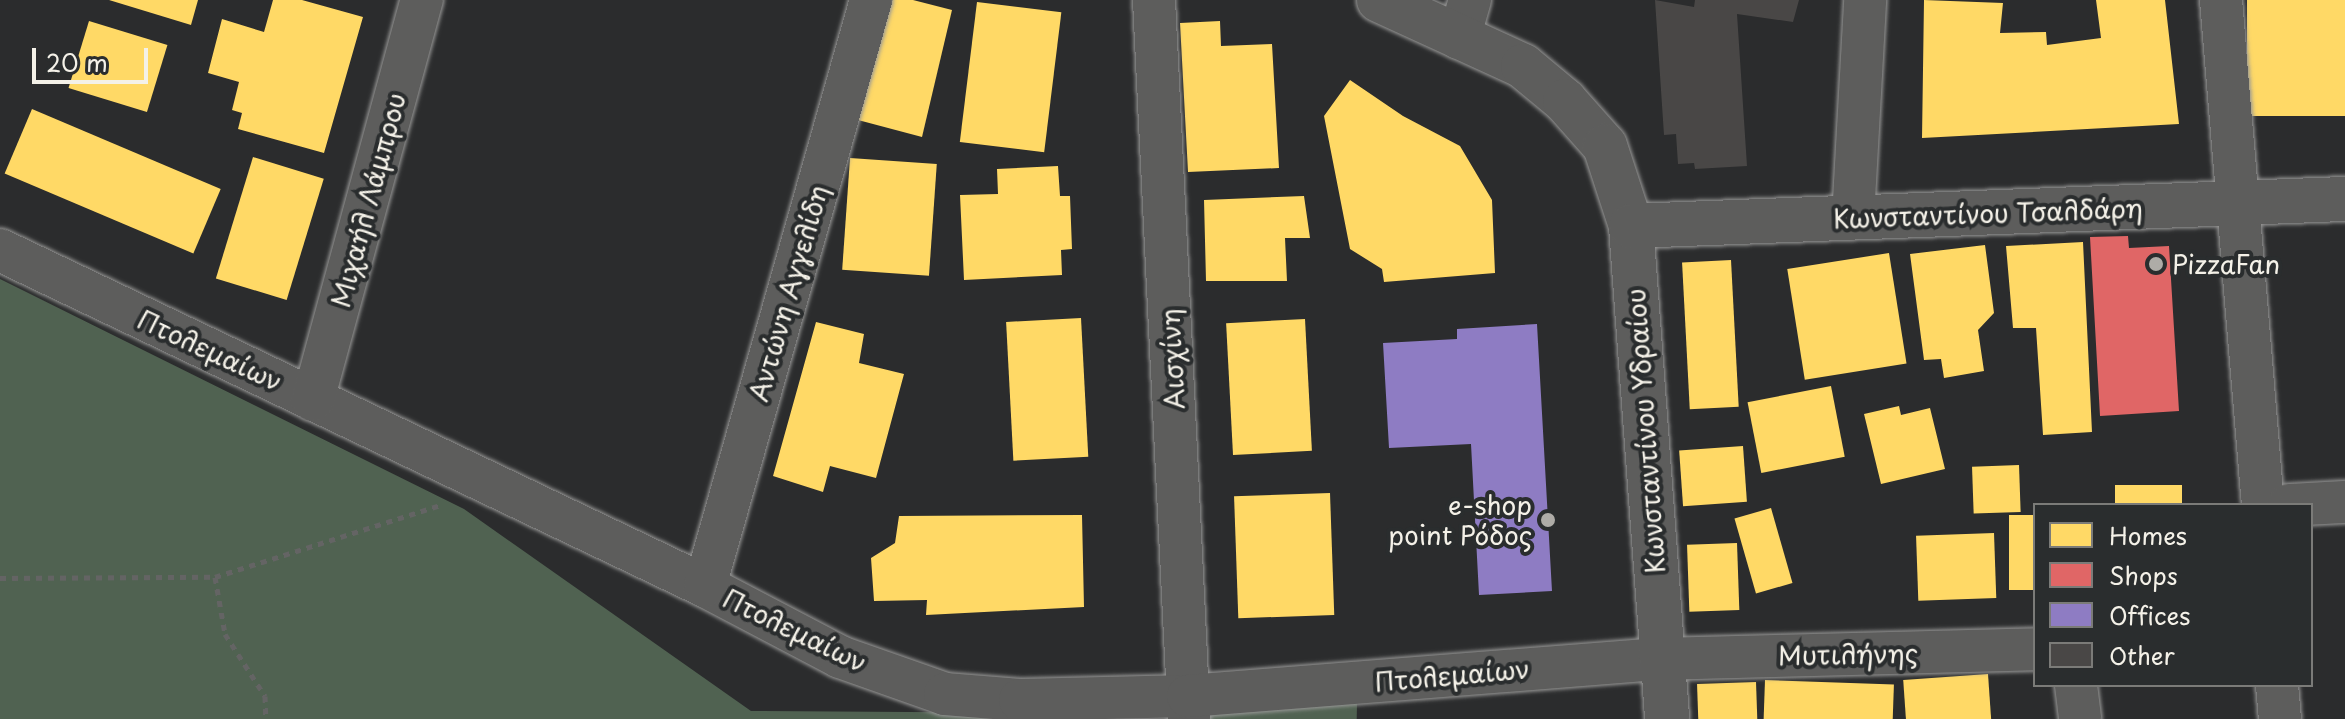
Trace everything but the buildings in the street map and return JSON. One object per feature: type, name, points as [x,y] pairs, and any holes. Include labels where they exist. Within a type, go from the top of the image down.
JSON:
[{"type":"street","name":"Μιχαήλ Λάμπρου","points":[[313,400],[422,0]]},
{"type":"street","name":"Αντώνη Αγγελίδη","points":[[705,586],[871,0]]},
{"type":"street","name":"Αισχίνη","points":[[1154,0],[1189,708]]},
{"type":"street","points":[[1379,0],[1464,19]]},
{"type":"street","points":[[1853,218],[1865,0]]},
{"type":"street","points":[[2221,0],[2263,503]]},
{"type":"street","name":"Κωνσταντίνου Υδραίου","points":[[1464,19],[1565,101],[1605,146],[1631,226],[1660,659],[1667,719]]},
{"type":"street","name":"Κωνσταντίνου Τσαλδάρη","points":[[1631,226],[2345,199]]},
{"type":"street","name":"Πτολεμαίων","points":[[0,250],[705,586],[840,657],[945,694],[1189,708],[1660,659]]},
{"type":"street","points":[[2313,504],[2345,502]]},
{"type":"street","name":"Μυτιλήνης","points":[[1660,659],[2033,649]]},
{"type":"street","points":[[2076,687],[2080,719]]},
{"type":"street","points":[[2277,687],[2280,719]]},
{"type":"path","points":[[0,578],[215,577],[496,488]]},
{"type":"path","points":[[215,577],[225,634],[265,696],[266,719]]},
{"type":"green space","points":[[0,279],[464,509],[751,711],[1049,713],[1050,719],[0,719]]},
{"type":"green space","points":[[1203,701],[1357,704],[1357,719],[1203,719]]},
{"type":"place","name":"PizzaFan","points":[[2156,264]]},
{"type":"place","name":"e-shop point Ρόδος","points":[[1548,520]]}]
